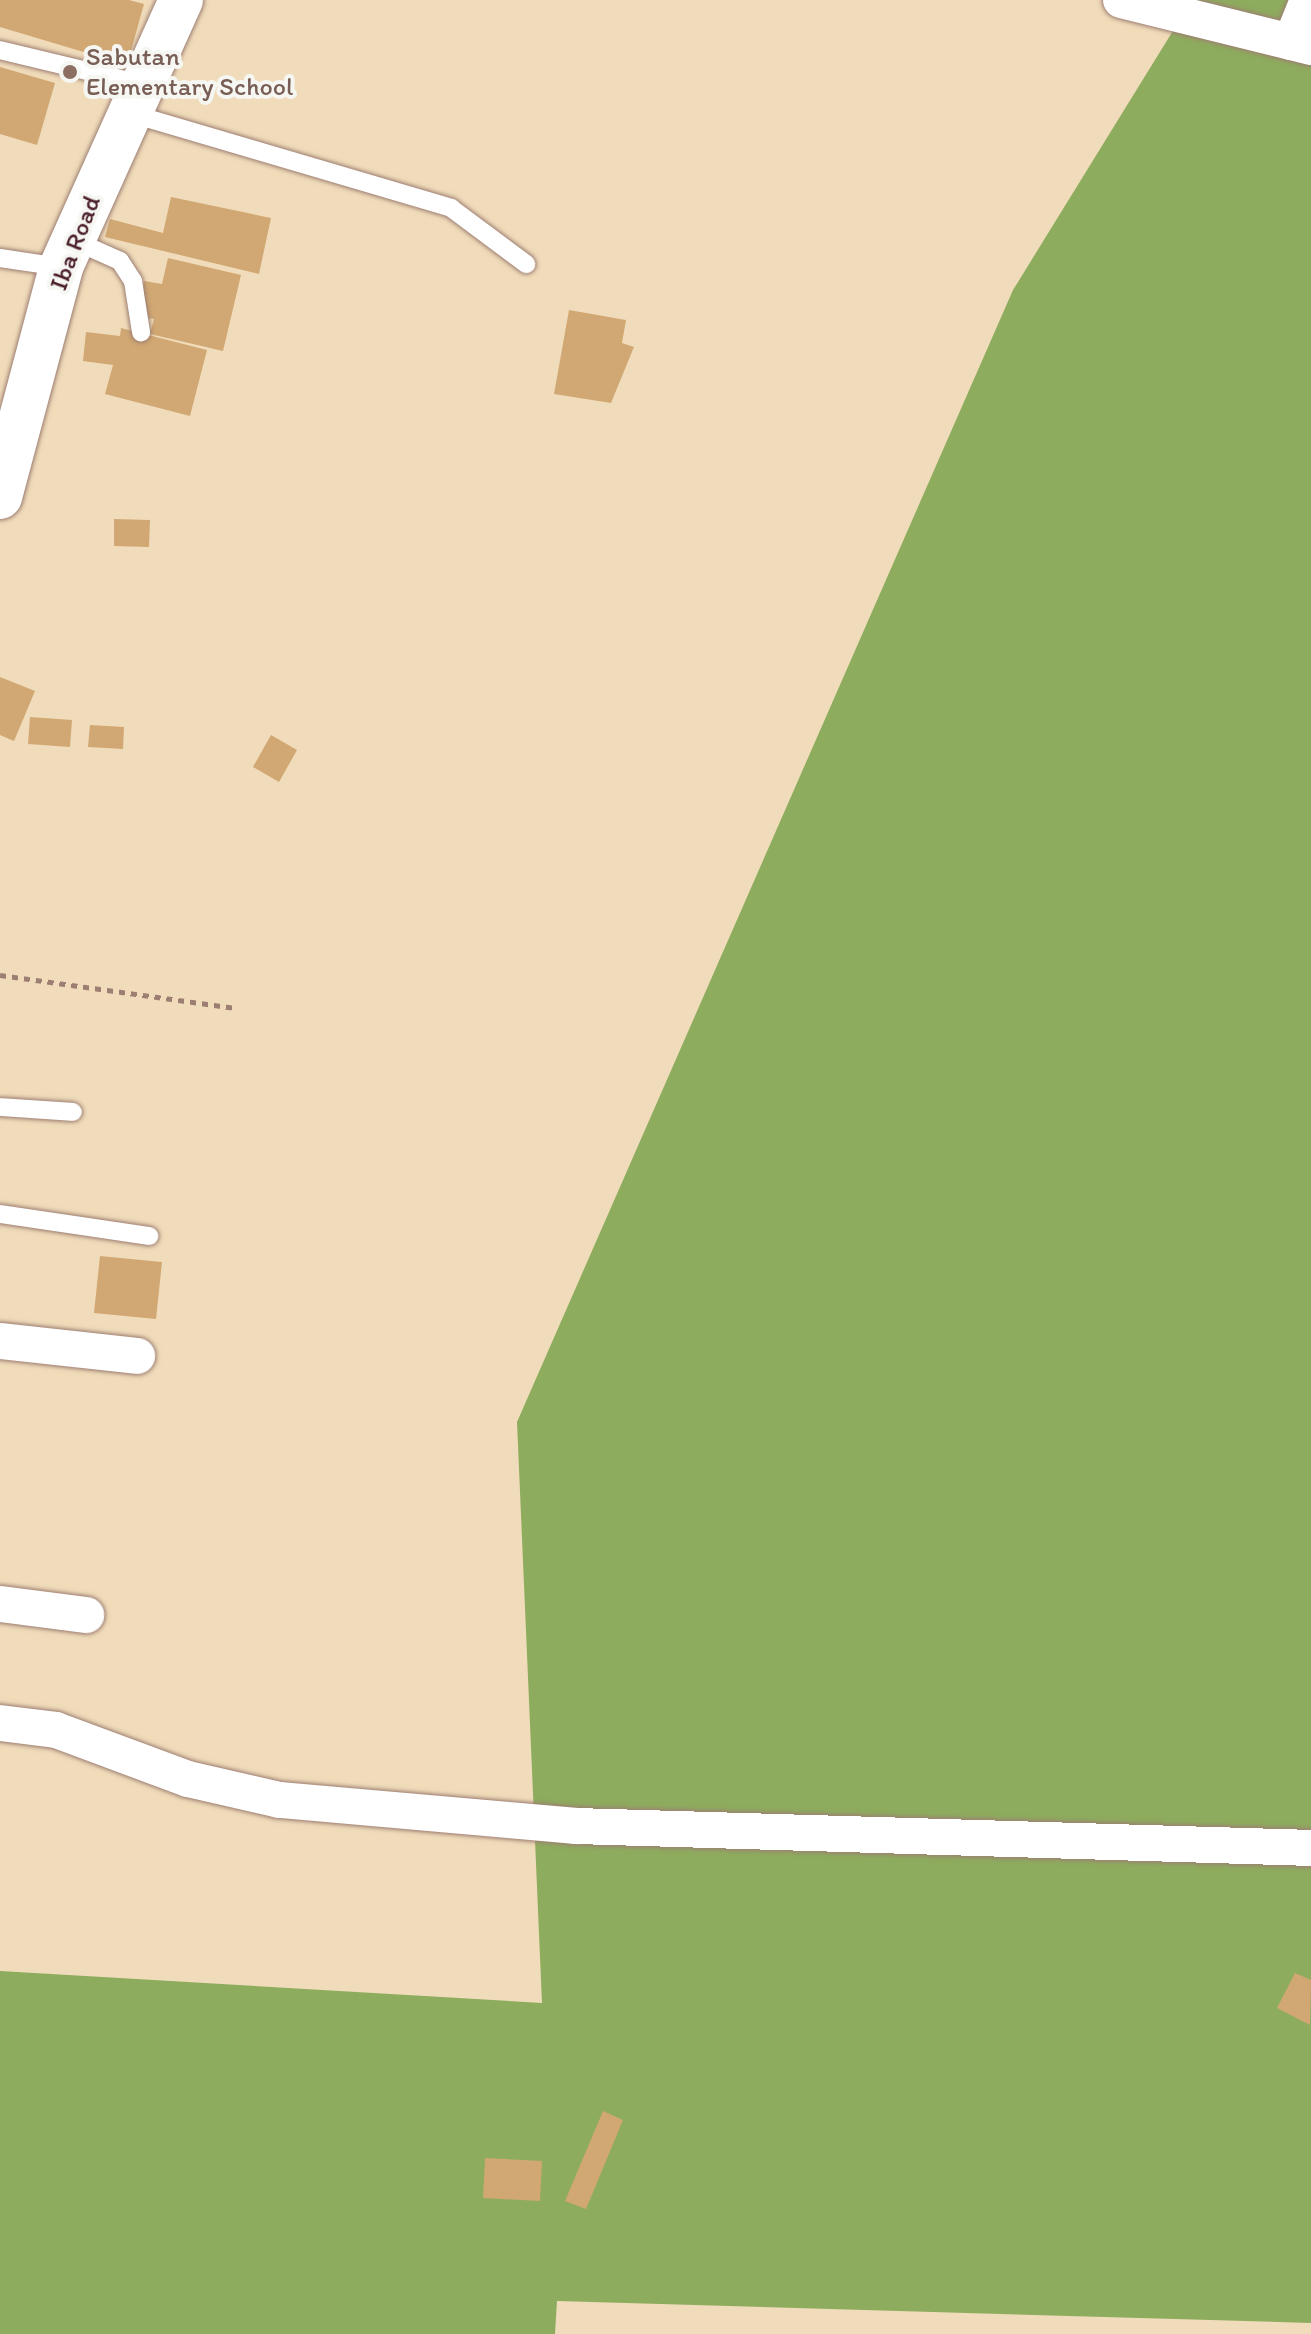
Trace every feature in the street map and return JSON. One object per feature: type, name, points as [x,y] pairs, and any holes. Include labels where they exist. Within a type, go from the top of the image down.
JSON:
[{"type":"street","name":"Iba Road","points":[[0,497],[67,253],[181,0]]},
{"type":"street","points":[[1121,0],[1301,45],[1308,0]]},
{"type":"street","points":[[0,1341],[137,1356]]},
{"type":"street","points":[[0,1604],[86,1615]]},
{"type":"street","points":[[0,1723],[56,1730],[188,1779],[280,1800],[576,1826],[1311,1848]]},
{"type":"lane","points":[[0,50],[451,208],[526,264]]},
{"type":"lane","points":[[0,258],[67,253],[120,261],[133,281],[141,332]]},
{"type":"lane","points":[[0,1107],[73,1112]]},
{"type":"lane","points":[[0,1214],[149,1236]]},
{"type":"path","points":[[0,975],[234,1008]]},
{"type":"green space","points":[[1192,0],[1311,0],[1311,2323],[557,2301],[555,2334],[0,2334],[0,1971],[542,2003],[517,1422],[1013,290]]},
{"type":"building","points":[[0,0],[129,0],[144,4],[127,65],[0,27]]},
{"type":"building","points":[[0,67],[55,83],[37,145],[0,134]]},
{"type":"building","points":[[171,197],[271,218],[259,274],[105,237],[110,219],[163,233]]},
{"type":"building","points":[[168,258],[241,275],[223,351],[150,334],[154,319],[140,317],[144,281],[162,284]]},
{"type":"building","points":[[569,310],[626,320],[622,343],[634,347],[611,403],[554,394]]},
{"type":"building","points":[[121,328],[207,350],[190,416],[105,394],[113,365],[83,361],[86,332],[120,336]]},
{"type":"building","points":[[114,519],[150,520],[149,547],[114,546]]},
{"type":"building","points":[[0,677],[35,691],[14,741],[0,735]]},
{"type":"building","points":[[30,717],[72,720],[70,747],[28,744]]},
{"type":"building","points":[[90,725],[124,727],[123,749],[88,747]]},
{"type":"building","points":[[271,735],[297,750],[279,782],[253,767]]},
{"type":"building","points":[[100,1256],[162,1262],[156,1319],[94,1313]]},
{"type":"building","points":[[1295,1973],[1311,1980],[1310,2025],[1277,2008]]},
{"type":"building","points":[[603,2111],[623,2120],[586,2209],[565,2201]]},
{"type":"building","points":[[485,2158],[542,2161],[540,2201],[483,2198]]},
{"type":"place","name":"Sabutan Elementary School","points":[[70,72]]}]
